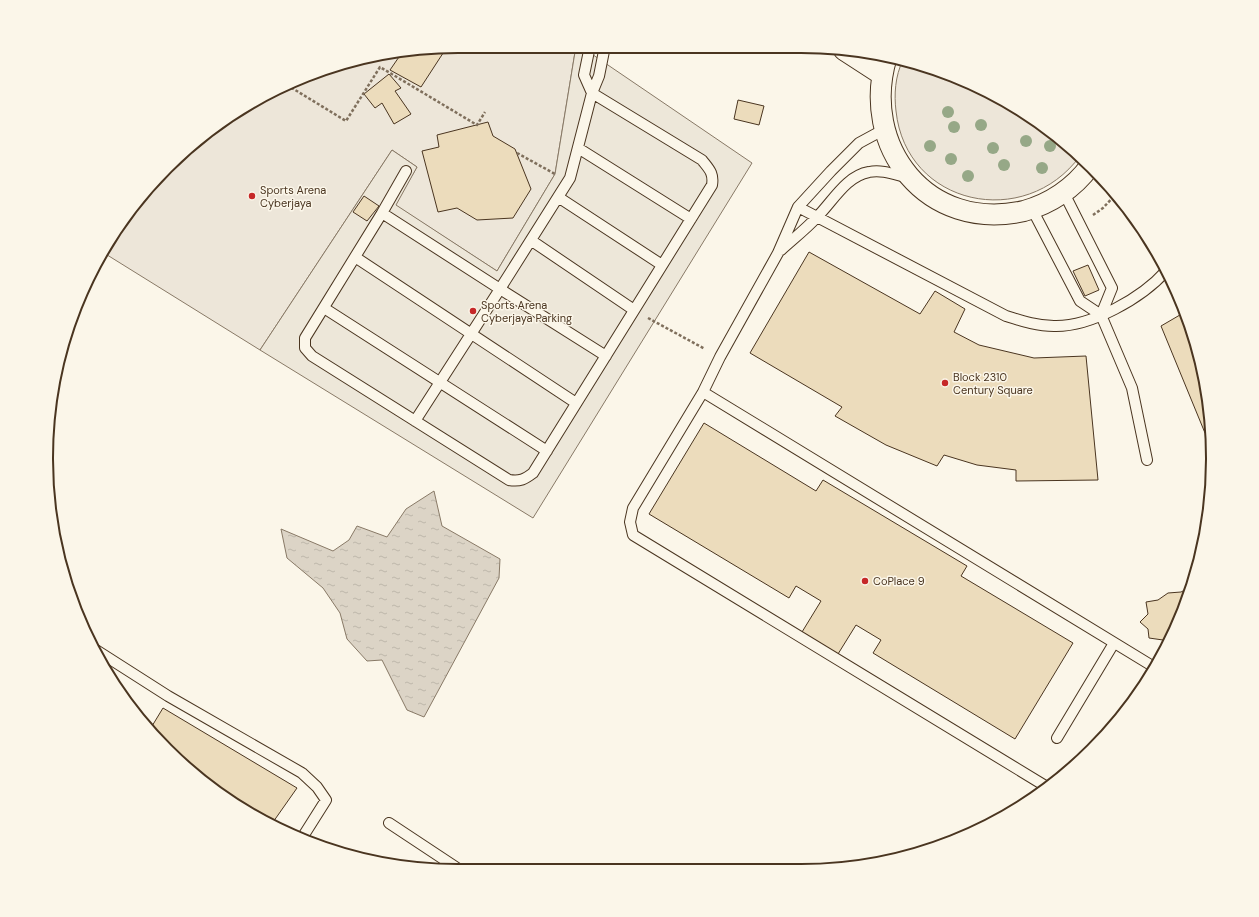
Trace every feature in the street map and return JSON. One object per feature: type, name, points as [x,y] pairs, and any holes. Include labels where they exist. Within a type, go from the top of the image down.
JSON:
[{"type":"street","points":[[867,59],[884,65],[879,93],[880,112],[883,130],[896,158],[911,178],[927,193],[946,204],[967,211],[989,214],[1011,214],[1032,209],[1064,193],[1076,183],[1086,171]]},
{"type":"lane","points":[[406,171],[305,338],[305,348],[312,356],[415,421],[509,480],[518,482],[533,473],[712,185],[713,178],[711,170],[702,160],[592,94],[584,75],[589,53]]},
{"type":"lane","points":[[415,421],[532,241],[570,178],[592,94],[599,76],[604,53]]},
{"type":"lane","points":[[883,130],[859,143],[798,207],[778,253],[720,357],[703,392],[633,508],[630,522],[633,535],[1042,784]]},
{"type":"lane","points":[[578,148],[691,219]]},
{"type":"lane","points":[[778,253],[817,217],[849,181],[860,174],[871,171],[885,172],[911,178]]},
{"type":"lane","points":[[1064,193],[1112,288],[1102,315]]},
{"type":"lane","points":[[558,197],[662,265]]},
{"type":"lane","points":[[798,207],[1006,316],[1030,324],[1054,326],[1070,325],[1102,315],[1128,302],[1162,275]]},
{"type":"lane","points":[[1032,209],[1080,301],[1102,315],[1132,388],[1147,460]]},
{"type":"lane","points":[[382,213],[606,356]]},
{"type":"lane","points":[[532,241],[634,310]]},
{"type":"lane","points":[[355,257],[576,403]]},
{"type":"lane","points":[[324,308],[547,451]]},
{"type":"lane","points":[[703,392],[1150,665]]},
{"type":"lane","points":[[1056,738],[1114,643]]},
{"type":"lane","points":[[104,655],[168,696],[302,773],[317,787],[326,800],[305,834]]},
{"type":"lane","points":[[388,823],[450,864]]},
{"type":"path","points":[[293,89],[346,121],[380,67],[477,125],[485,112]]},
{"type":"path","points":[[517,153],[555,174]]},
{"type":"path","points":[[1081,224],[1104,208],[1112,199]]},
{"type":"path","points":[[634,310],[720,357]]},
{"type":"shaded area","name":"Sports Arena Cyberjaya","points":[[575,53],[555,174],[497,271],[395,205],[417,167],[392,150],[260,350],[108,255],[121,233],[154,191],[191,154],[233,121],[256,107],[303,84],[354,67],[406,56],[432,54]]},
{"type":"shaded area","name":"Sports Arena Cyberjaya Parking","points":[[575,53],[590,53],[752,163],[533,518],[260,350],[392,150],[417,167],[396,205],[497,271],[555,174]]},
{"type":"shaded area","points":[[900,66],[956,84],[1003,107],[1026,121],[1075,161],[1057,179],[1029,194],[1000,200],[971,197],[944,187],[921,169],[905,143],[896,111],[895,99]]},
{"type":"water","points":[[434,491],[442,526],[500,559],[499,578],[424,717],[407,710],[382,660],[367,661],[347,639],[340,613],[323,588],[287,558],[281,529],[333,551],[349,540],[357,526],[387,537],[406,509]]},
{"type":"building","points":[[443,54],[421,87],[390,70],[399,57]]},
{"type":"building","points":[[389,74],[401,88],[395,91],[411,114],[394,124],[382,103],[375,108],[364,94]]},
{"type":"building","points":[[738,100],[764,106],[759,125],[734,119]]},
{"type":"building","points":[[488,122],[493,136],[515,149],[531,189],[513,218],[477,220],[457,208],[438,212],[422,151],[439,147],[437,135]]},
{"type":"building","points":[[364,196],[379,206],[367,221],[353,212]]},
{"type":"building","name":"Block 2310 Century Square","points":[[809,252],[920,314],[935,291],[965,309],[954,332],[979,345],[1034,358],[1086,356],[1098,480],[1016,481],[1016,470],[977,465],[944,455],[937,466],[886,445],[835,416],[842,407],[750,353]]},
{"type":"building","points":[[1088,265],[1099,290],[1085,296],[1073,271]]},
{"type":"building","points":[[1179,315],[1192,354],[1198,379],[1203,406],[1205,433],[1161,326]]},
{"type":"building","name":"CoPlace 9","points":[[704,423],[816,491],[823,480],[967,566],[961,576],[1073,643],[1015,739],[873,653],[881,640],[856,625],[838,654],[802,632],[821,601],[796,586],[789,598],[649,514]]},
{"type":"building","points":[[1183,591],[1163,640],[1149,638],[1148,629],[1140,622],[1148,614],[1146,602],[1158,600],[1168,593]]},
{"type":"building","points":[[163,708],[297,788],[275,820],[233,796],[212,780],[191,763],[153,725]]},
{"type":"place","name":"Sports Arena Cyberjaya","points":[[252,196]]},
{"type":"place","name":"Sports Arena Cyberjaya Parking","points":[[473,311]]},
{"type":"place","name":"Block 2310 Century Square","points":[[945,383]]},
{"type":"place","name":"CoPlace 9","points":[[865,581]]}]
